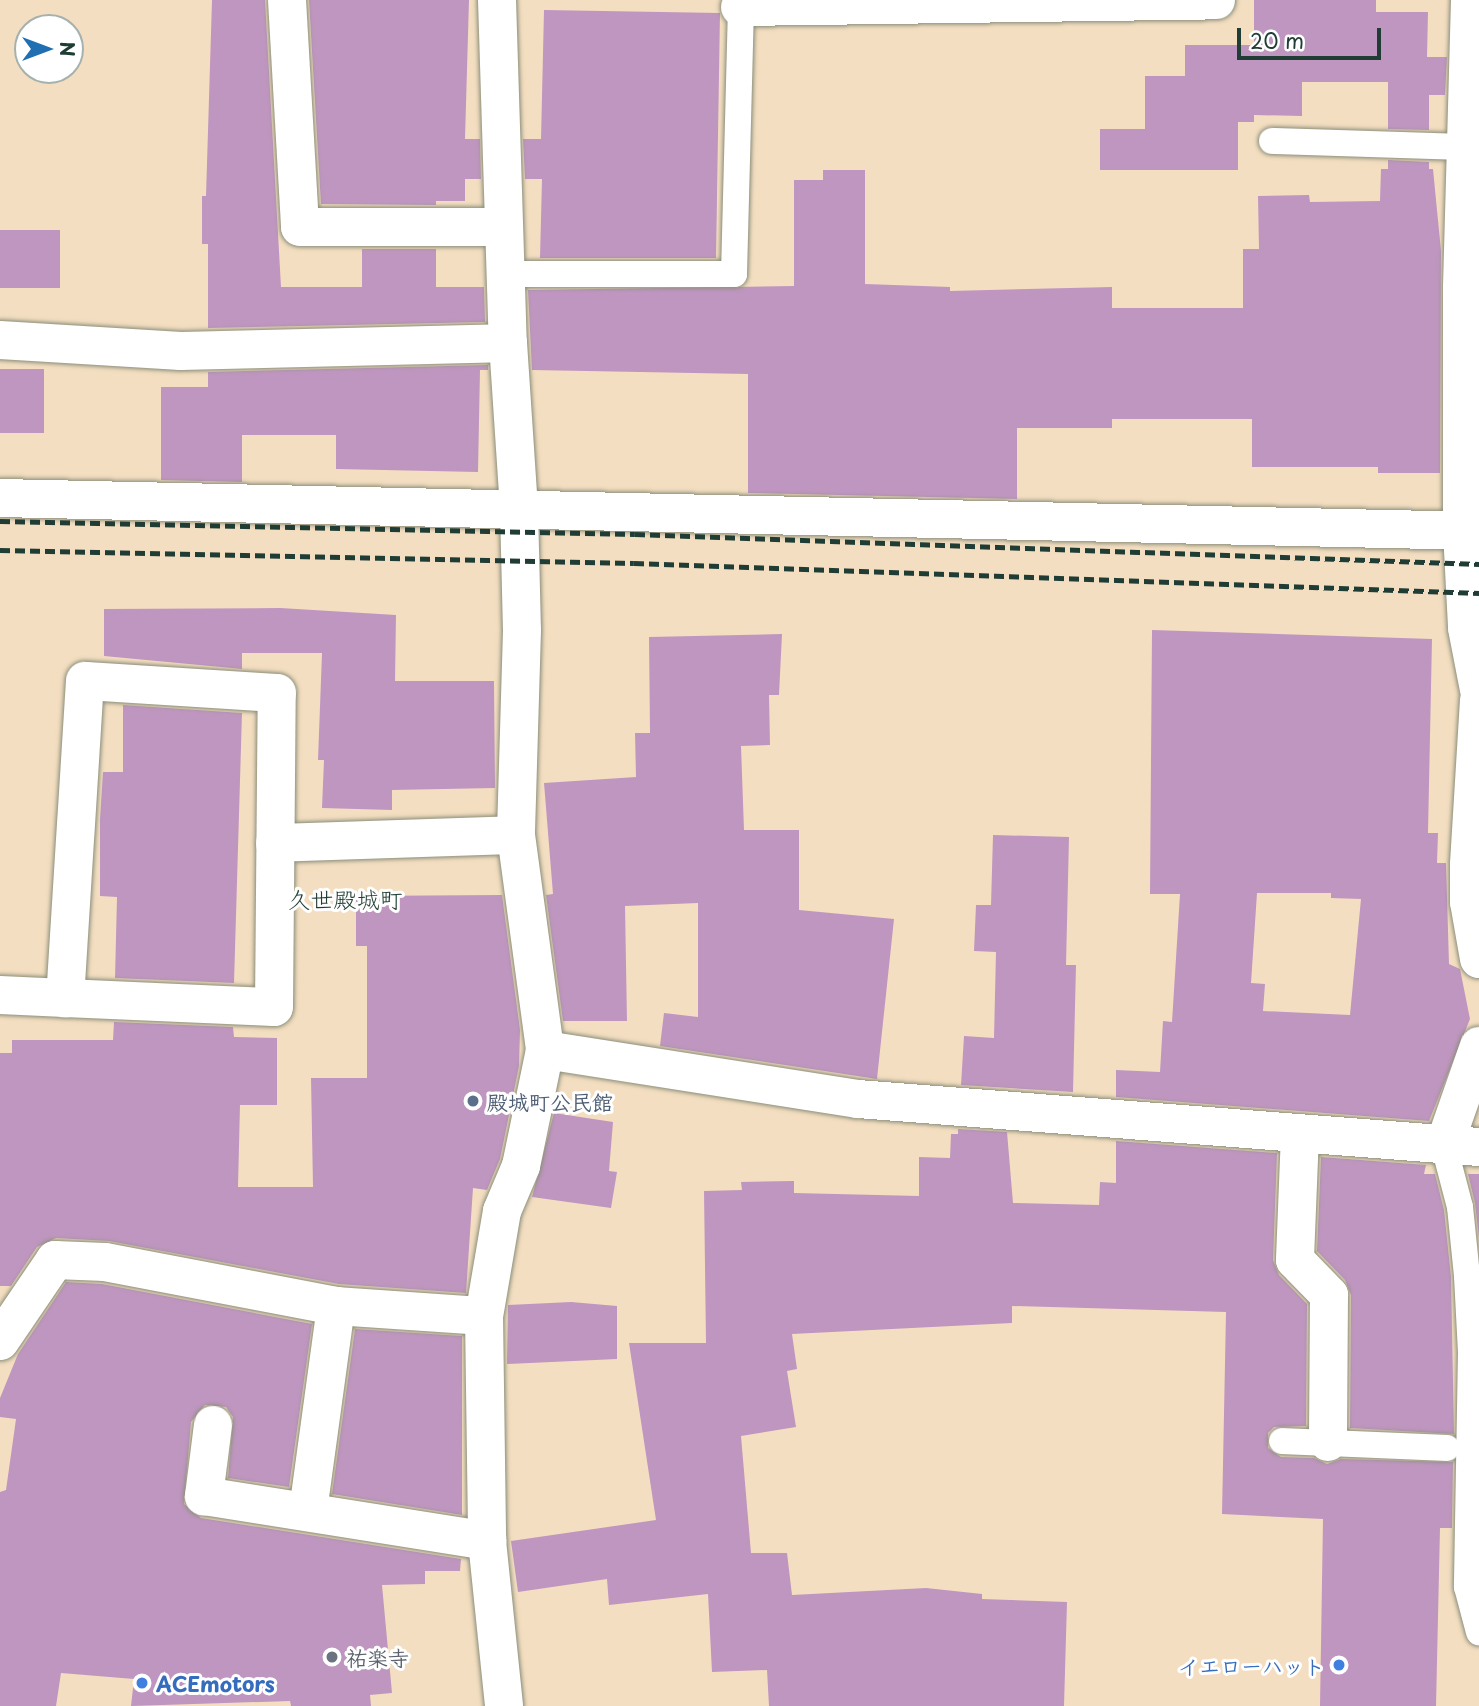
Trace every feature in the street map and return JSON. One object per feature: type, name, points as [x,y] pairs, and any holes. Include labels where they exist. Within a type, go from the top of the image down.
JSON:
[{"type":"street","points":[[287,0],[300,227],[504,227]]},
{"type":"street","points":[[497,0],[508,343],[519,509],[522,630],[516,835],[545,1050],[521,1166],[502,1211],[484,1316],[486,1541],[504,1706]]},
{"type":"street","points":[[741,4],[1216,0]]},
{"type":"street","points":[[1470,0],[1462,289],[1470,531],[1467,628],[1479,690]]},
{"type":"street","points":[[0,340],[181,351],[508,343]]},
{"type":"street","points":[[0,498],[1470,531]]},
{"type":"street","points":[[0,995],[65,998],[274,1007],[277,693],[85,681],[65,998]]},
{"type":"street","points":[[1479,700],[1474,865],[1469,902],[1479,959]]},
{"type":"street","points":[[275,843],[516,835]]},
{"type":"street","points":[[545,1050],[859,1099],[1462,1147],[1479,1046]]},
{"type":"street","points":[[1300,1134],[1295,1260],[1329,1295],[1328,1442]]},
{"type":"street","points":[[0,1341],[55,1260],[105,1262],[336,1306],[484,1316]]},
{"type":"street","points":[[308,1511],[336,1306]]},
{"type":"street","points":[[213,1425],[204,1496],[486,1541]]},
{"type":"lane","points":[[506,274],[734,274],[741,4]]},
{"type":"lane","points":[[1272,141],[1468,147]]},
{"type":"lane","points":[[1462,1147],[1460,1207],[1471,1352],[1467,1587],[1479,1632]]},
{"type":"lane","points":[[1282,1441],[1447,1448]]},
{"type":"building","points":[[212,0],[265,0],[281,287],[362,287],[362,249],[436,249],[436,287],[484,287],[485,322],[208,328],[208,244],[202,244],[202,196],[206,196]]},
{"type":"building","points":[[309,0],[469,0],[465,139],[480,139],[481,179],[465,179],[465,201],[436,201],[436,205],[321,204]]},
{"type":"building","points":[[1254,0],[1376,0],[1376,12],[1428,12],[1427,57],[1447,57],[1445,95],[1429,95],[1429,130],[1388,129],[1388,82],[1302,82],[1302,116],[1254,115],[1254,122],[1238,122],[1238,170],[1100,170],[1100,129],[1145,129],[1145,76],[1185,76],[1185,45],[1254,45]]},
{"type":"building","points":[[544,10],[720,13],[716,258],[540,258],[542,179],[525,179],[523,139],[541,139]]},
{"type":"building","points":[[1388,160],[1429,162],[1429,169],[1433,169],[1441,251],[1440,473],[1378,473],[1378,467],[1252,467],[1252,419],[1112,419],[1112,428],[1017,428],[1017,499],[748,493],[748,374],[532,370],[528,290],[794,286],[794,180],[823,180],[823,170],[865,170],[865,284],[950,287],[950,291],[1112,287],[1112,308],[1243,308],[1243,249],[1259,249],[1258,196],[1309,195],[1310,202],[1380,201],[1381,169],[1388,169]]},
{"type":"building","points":[[0,230],[60,230],[60,288],[0,288]]},
{"type":"building","points":[[488,365],[488,370],[480,370],[478,472],[336,469],[336,435],[242,435],[242,482],[161,480],[161,387],[208,387],[208,372]]},
{"type":"building","points":[[0,369],[44,369],[44,433],[0,433]]},
{"type":"building","points":[[280,608],[396,615],[395,681],[494,681],[495,788],[392,790],[392,810],[322,808],[324,760],[318,760],[322,653],[242,653],[242,669],[104,656],[104,609]]},
{"type":"building","points":[[1152,630],[1432,639],[1428,833],[1438,833],[1437,863],[1446,863],[1449,964],[1460,969],[1470,1019],[1429,1121],[1116,1097],[1116,1070],[1160,1072],[1163,1021],[1172,1022],[1180,894],[1150,894]],"holes":[[[1257,893],[1331,893],[1331,898],[1361,899],[1350,1015],[1263,1011],[1265,984],[1251,983]]]},
{"type":"building","points":[[782,634],[779,695],[769,695],[770,745],[741,746],[744,830],[799,830],[799,910],[894,919],[877,1079],[660,1046],[664,1013],[698,1017],[698,903],[625,906],[627,1021],[563,1021],[546,895],[553,894],[544,783],[636,777],[635,733],[650,733],[649,637]]},
{"type":"building","points":[[123,705],[242,713],[234,983],[115,978],[117,897],[100,896],[100,819],[103,772],[123,772]]},
{"type":"building","points":[[993,835],[1069,837],[1066,965],[1076,965],[1073,1092],[961,1085],[964,1036],[994,1038],[996,952],[974,951],[976,905],[991,905]]},
{"type":"building","points":[[502,895],[520,1030],[519,1066],[500,1159],[487,1190],[473,1188],[466,1293],[339,1284],[109,1241],[56,1238],[37,1247],[11,1286],[0,1286],[0,1053],[12,1053],[12,1040],[113,1040],[114,1022],[233,1027],[234,1037],[277,1038],[277,1105],[240,1105],[238,1187],[313,1187],[311,1078],[367,1078],[367,946],[356,946],[356,896]]},
{"type":"building","points":[[554,1113],[613,1122],[609,1171],[617,1172],[611,1208],[532,1197]]},
{"type":"building","points":[[958,1129],[1007,1132],[1013,1203],[1099,1205],[1100,1182],[1116,1183],[1116,1141],[1277,1153],[1273,1260],[1279,1275],[1307,1304],[1306,1426],[1274,1427],[1268,1433],[1268,1448],[1281,1457],[1314,1458],[1327,1464],[1341,1459],[1453,1462],[1452,1528],[1440,1528],[1436,1706],[1320,1706],[1323,1519],[1222,1514],[1226,1312],[1012,1306],[1012,1323],[792,1334],[797,1369],[787,1371],[796,1427],[741,1436],[751,1553],[787,1553],[792,1595],[926,1588],[982,1594],[982,1599],[1067,1602],[1064,1706],[769,1706],[767,1670],[712,1672],[708,1594],[609,1605],[607,1579],[518,1592],[511,1541],[656,1520],[629,1343],[706,1343],[704,1191],[742,1190],[741,1182],[794,1181],[794,1193],[919,1196],[919,1157],[950,1158],[951,1134],[958,1134]]},
{"type":"building","points":[[1321,1157],[1426,1165],[1424,1174],[1435,1174],[1444,1210],[1451,1277],[1454,1434],[1350,1428],[1351,1295],[1345,1280],[1317,1251]]},
{"type":"building","points":[[1468,1174],[1479,1174],[1479,1238],[1475,1203]]},
{"type":"building","points":[[66,1282],[102,1284],[312,1324],[289,1487],[228,1478],[233,1417],[226,1407],[205,1405],[191,1422],[184,1504],[201,1518],[461,1559],[460,1571],[425,1571],[425,1584],[382,1585],[392,1693],[370,1695],[371,1706],[291,1706],[290,1701],[131,1706],[134,1679],[61,1673],[56,1706],[0,1706],[0,1492],[6,1490],[16,1419],[0,1417],[0,1398],[18,1354]]},
{"type":"building","points":[[571,1302],[617,1306],[617,1359],[507,1364],[508,1305]]},
{"type":"building","points":[[355,1329],[462,1336],[462,1515],[332,1494]]},
{"type":"railway","points":[[0,521],[635,534],[1479,564]]},
{"type":"railway","points":[[0,550],[634,563],[1479,593]]},
{"type":"place","name":"殿城町公民館","points":[[473,1101]]},
{"type":"place","name":"祐楽寺","points":[[332,1657]]},
{"type":"place","name":"イエローハット","points":[[1339,1665]]},
{"type":"place","name":"ACEmotors","points":[[142,1683]]},
{"type":"district","name":"久世殿城町","points":[[345,899]]}]
